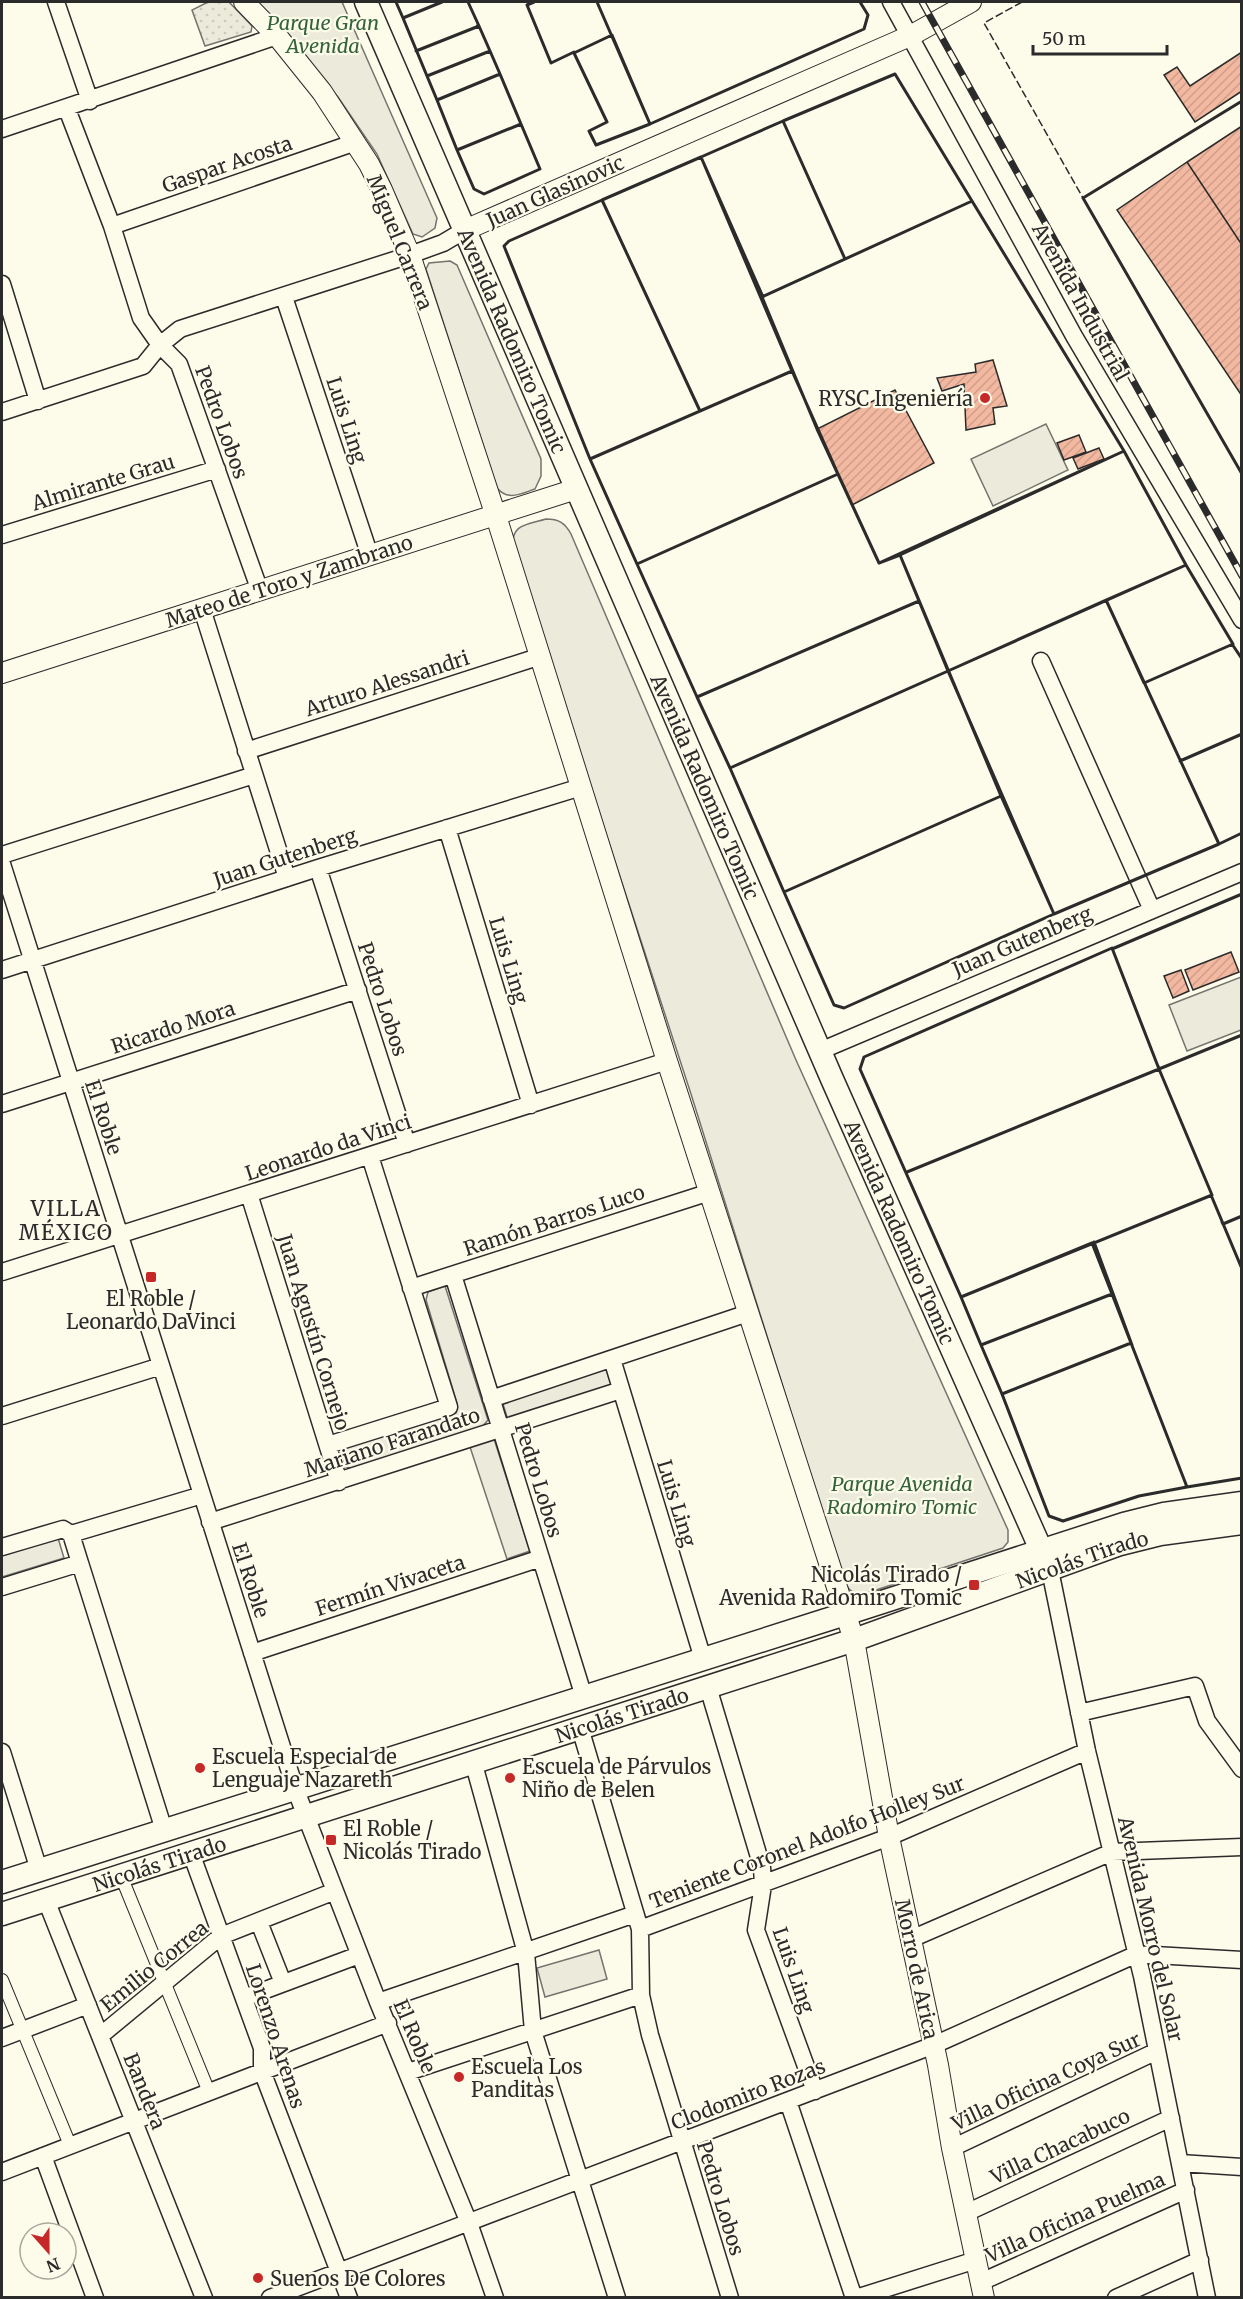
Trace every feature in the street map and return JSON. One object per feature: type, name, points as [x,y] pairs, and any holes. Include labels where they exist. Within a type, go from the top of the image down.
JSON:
[{"type":"main road","name":"Avenida Radomiro Tomic","points":[[366,2],[820,1051],[1045,1560]]},
{"type":"main road","name":"Nicolás Tirado","points":[[2,1914],[854,1640],[1045,1560],[1124,1524],[1164,1515],[1242,1503]]},
{"type":"main road","name":"Nicolás Tirado","points":[[2,1882],[845,1614],[1045,1560],[1160,1534],[1242,1523]]},
{"type":"street","points":[[56,2],[90,101]]},
{"type":"street","name":"Miguel Carrera","points":[[244,2],[277,36],[322,92],[356,142],[382,190],[410,255],[496,516]]},
{"type":"street","name":"Avenida Industrial","points":[[891,2],[912,36],[1074,336],[1242,620]]},
{"type":"street","name":"Juan Glasinovic","points":[[2,412],[143,366],[160,345],[180,329],[284,297],[442,243],[465,230],[912,36],[971,2]]},
{"type":"street","points":[[2,129],[67,109],[277,36]]},
{"type":"street","name":"Pedro Lobos","points":[[67,109],[112,226],[141,318],[160,345],[179,364],[260,591]]},
{"type":"street","name":"Gaspar Acosta","points":[[112,226],[356,142]]},
{"type":"street","points":[[2,284],[38,401]]},
{"type":"street","name":"Luis Ling","points":[[284,297],[370,556]]},
{"type":"street","name":"Almirante Grau","points":[[2,536],[217,469]]},
{"type":"street","name":"Mateo de Toro y Zambrano","points":[[2,673],[576,489]]},
{"type":"street","points":[[496,516],[667,1060],[854,1640]]},
{"type":"street","points":[[202,609],[286,878]]},
{"type":"street","name":"Arturo Alessandri","points":[[246,751],[541,656]]},
{"type":"street","points":[[1041,661],[1152,910]]},
{"type":"street","points":[[2,855],[254,775]]},
{"type":"street","name":"Juan Gutenberg","points":[[2,970],[286,878],[581,787]]},
{"type":"street","name":"Luis Ling","points":[[447,828],[531,1105]]},
{"type":"street","name":"El Roble","points":[[2,864],[295,1788],[359,1955],[469,2223],[495,2298]]},
{"type":"street","name":"Pedro Lobos","points":[[318,868],[407,1144]]},
{"type":"street","name":"Juan Gutenberg","points":[[820,1051],[1242,872]]},
{"type":"street","name":"Ricardo Mora","points":[[2,1104],[358,990]]},
{"type":"street","name":"Leonardo da Vinci","points":[[2,1272],[667,1060]]},
{"type":"street","points":[[370,1156],[411,1288]]},
{"type":"street","name":"Ramón Barros Luco","points":[[411,1288],[710,1192]]},
{"type":"street","name":"Juan Agustín Cornejo","points":[[249,1194],[339,1482]]},
{"type":"street","name":"Pedro Lobos","points":[[453,1275],[584,1697]]},
{"type":"street","name":"Mariano Farandato","points":[[328,1445],[448,1407],[411,1288]]},
{"type":"street","name":"Mariano Farandato","points":[[491,1399],[748,1313]]},
{"type":"street","name":"Luis Ling","points":[[612,1359],[703,1659]]},
{"type":"street","points":[[2,1416],[161,1366]]},
{"type":"street","name":"Mariano Farandato","points":[[210,1522],[621,1390]]},
{"type":"street","points":[[71,1534],[202,1495]]},
{"type":"street","points":[[2,1547],[63,1528],[71,1534],[164,1830]]},
{"type":"street","name":"Fermín Vivaceta","points":[[252,1653],[541,1558]]},
{"type":"street","name":"Avenida Morro del Solar","points":[[1045,1560],[1087,1751],[1137,1954],[1207,2298]]},
{"type":"street","points":[[2,1587],[80,1563]]},
{"type":"street","name":"Morro de Arica","points":[[854,1640],[890,1838],[982,2290]]},
{"type":"street","points":[[1079,1713],[1195,1686],[1207,1721],[1242,1769]]},
{"type":"street","name":"Luis Ling","points":[[708,1687],[762,1867],[763,1885],[756,1930],[814,2091]]},
{"type":"street","name":"Pedro Lobos","points":[[580,1728],[638,1921],[641,1995],[650,2035],[729,2298]]},
{"type":"street","name":"Teniente Coronel Adolfo Holley Sur","points":[[378,2002],[526,1953],[763,1885],[890,1838],[1087,1751]]},
{"type":"street","points":[[2,1752],[39,1870]]},
{"type":"street","points":[[473,1761],[526,1953],[533,2031],[617,2298]]},
{"type":"street","points":[[911,1940],[1112,1852],[1242,1847]]},
{"type":"street","name":"Lorenzo Arenas","points":[[191,1853],[262,2048],[262,2072],[349,2298]]},
{"type":"street","points":[[121,1876],[208,2092]]},
{"type":"street","name":"Emilio Correa","points":[[100,2036],[221,1936],[335,1891]]},
{"type":"street","name":"Bandera","points":[[46,1900],[204,2298]]},
{"type":"street","points":[[259,1922],[283,1983]]},
{"type":"street","name":"Clodomiro Rozas","points":[[270,2298],[933,2045],[1137,1954],[1242,1960]]},
{"type":"street","points":[[244,1998],[359,1955]]},
{"type":"street","points":[[2,1980],[70,2145]]},
{"type":"street","points":[[408,2072],[641,1995]]},
{"type":"street","name":"Emilio Correa","points":[[2,2038],[88,2005]]},
{"type":"street","points":[[2,2172],[387,2023]]},
{"type":"street","name":"Villa Oficina Coya Sur","points":[[952,2148],[1157,2052]]},
{"type":"street","points":[[788,2101],[855,2298],[976,2260]]},
{"type":"street","name":"Villa Chacabuco","points":[[966,2213],[1171,2118]]},
{"type":"street","points":[[42,2156],[95,2298]]},
{"type":"street","points":[[1180,2163],[1242,2167]]},
{"type":"street","name":"Villa Oficina Puelma","points":[[982,2290],[1186,2190]]},
{"type":"street","points":[[1116,2298],[1200,2260]]},
{"type":"green space","points":[[208,2],[229,2],[252,26],[251,32],[205,46],[192,10]]},
{"type":"green space","name":"Parque Gran Avenida","points":[[255,2],[342,2],[437,218],[435,228],[422,237],[413,234],[377,154],[338,97]]},
{"type":"green space","points":[[450,261],[457,265],[541,459],[541,476],[535,489],[524,493],[510,495],[497,488],[426,269],[429,263]]},
{"type":"green space","points":[[1046,424],[1068,470],[993,506],[971,459]]},
{"type":"green space","name":"Parque Avenida Radomiro Tomic","points":[[546,519],[561,522],[571,534],[796,1060],[1008,1530],[1008,1542],[1003,1548],[867,1593],[855,1593],[849,1589],[843,1578],[691,1094],[513,549],[514,535],[517,530]]},
{"type":"green space","points":[[1241,977],[1241,1030],[1187,1051],[1169,1005]]},
{"type":"green space","points":[[445,1286],[488,1420],[481,1428],[355,1469],[346,1467],[342,1453],[346,1446],[456,1413],[457,1403],[426,1300],[428,1292]]},
{"type":"green space","points":[[606,1368],[612,1388],[508,1420],[502,1401]]},
{"type":"green space","points":[[494,1439],[530,1551],[507,1559],[470,1447]]},
{"type":"green space","points":[[58,1538],[64,1558],[2,1577],[2,1556]]},
{"type":"green space","points":[[599,1950],[607,1979],[545,1997],[537,1968]]},
{"type":"building","points":[[1242,52],[1242,91],[1195,122],[1164,75],[1177,67],[1190,86]]},
{"type":"building","points":[[1242,126],[1242,245],[1187,162]]},
{"type":"building","points":[[1187,162],[1242,245],[1242,396],[1117,210]]},
{"type":"building","name":"RYSC Ingeniería","points":[[993,360],[1007,406],[993,408],[995,424],[966,430],[964,384],[942,391],[937,378],[976,372],[975,364]]},
{"type":"building","points":[[895,390],[934,463],[852,505],[817,429]]},
{"type":"building","points":[[1079,435],[1086,452],[1064,460],[1057,443]]},
{"type":"building","points":[[1099,448],[1104,459],[1078,469],[1073,458]]},
{"type":"building","points":[[1231,952],[1239,972],[1193,990],[1185,970]]},
{"type":"building","points":[[1181,970],[1189,991],[1173,998],[1164,976]]},
{"type":"railway","points":[[922,2],[1242,576]]},
{"type":"fence","points":[[1022,2],[984,23],[1083,198],[1242,101]]},
{"type":"fence","points":[[1242,1216],[1223,1224],[1242,1269]]},
{"type":"wall","points":[[396,2],[403,18]]},
{"type":"wall","points":[[416,51],[479,26],[490,51],[427,76],[403,18],[442,2]]},
{"type":"wall","points":[[468,2],[479,26],[477,26]]},
{"type":"wall","points":[[534,2],[527,5],[551,63],[574,52]]},
{"type":"wall","points":[[597,2],[650,124],[864,29],[868,15],[860,2]]},
{"type":"wall","points":[[612,35],[650,124],[596,145],[589,131],[607,122],[574,53],[612,35]]},
{"type":"wall","points":[[490,51],[500,74],[437,100],[427,76],[490,51]]},
{"type":"wall","points":[[500,74],[521,124],[457,150],[437,100],[500,74]]},
{"type":"wall","points":[[845,259],[783,121],[895,74],[972,201],[970,202]]},
{"type":"wall","points":[[1242,101],[1083,198],[1242,474]]},
{"type":"wall","points":[[763,297],[701,157],[783,121],[845,259]]},
{"type":"wall","points":[[521,124],[540,169],[484,194],[474,189],[457,150],[521,124]]},
{"type":"wall","points":[[701,157],[792,371],[700,411],[602,200],[701,157]]},
{"type":"wall","points":[[602,200],[700,411],[590,459],[504,246],[509,241],[602,200]]},
{"type":"wall","points":[[972,201],[1124,451],[879,563],[817,429],[762,297],[972,201]]},
{"type":"wall","points":[[792,371],[838,474],[637,564],[590,459],[792,371]]},
{"type":"wall","points":[[948,671],[730,768],[784,892],[1001,796],[900,555],[1124,451],[1186,565],[948,671]]},
{"type":"wall","points":[[838,474],[879,563],[900,555],[919,601],[697,697],[637,564],[838,474]]},
{"type":"wall","points":[[1186,565],[1233,644],[1144,683],[1106,600],[1186,565]]},
{"type":"wall","points":[[1106,600],[1219,844],[1054,914],[948,671],[1106,600]]},
{"type":"wall","points":[[919,601],[948,671],[730,768],[697,697],[919,601]]},
{"type":"wall","points":[[1232,644],[1242,659]]},
{"type":"wall","points":[[1180,759],[1180,761],[1242,734]]},
{"type":"wall","points":[[1001,796],[1054,914],[844,1008],[834,1005],[784,892],[1001,796]]},
{"type":"wall","points":[[1218,842],[1219,844],[1242,833]]},
{"type":"wall","points":[[1112,949],[1242,894]]},
{"type":"wall","points":[[907,1172],[1159,1069],[1112,948],[864,1057],[860,1069],[961,1297],[1212,1195],[1159,1069],[907,1172]]},
{"type":"wall","points":[[1158,1066],[1159,1069],[1242,1035]]},
{"type":"wall","points":[[1211,1195],[1242,1269]]},
{"type":"wall","points":[[1222,1222],[1223,1224],[1242,1216]]},
{"type":"wall","points":[[1094,1242],[1132,1345]]},
{"type":"wall","points":[[1092,1243],[1112,1294],[981,1345],[961,1297],[1092,1243]]},
{"type":"wall","points":[[1112,1294],[1131,1343],[1002,1394],[981,1345],[1112,1294]]},
{"type":"wall","points":[[1131,1343],[1187,1487],[1139,1496],[1063,1521],[1049,1516],[1002,1394],[1131,1343]]},
{"type":"wall","points":[[1186,1485],[1187,1487],[1242,1478]]},
{"type":"place","name":"RYSC Ingeniería","points":[[985,398]]},
{"type":"place","name":"El Roble / Leonardo DaVinci","points":[[151,1277]]},
{"type":"place","name":"Nicolás Tirado / Avenida Radomiro Tomic","points":[[974,1585]]},
{"type":"place","name":"Escuela Especial de Lenguaje Nazareth","points":[[200,1768]]},
{"type":"place","name":"Escuela de Párvulos Niño de Belen","points":[[510,1778]]},
{"type":"place","name":"El Roble / Nicolás Tirado","points":[[331,1840]]},
{"type":"place","name":"Escuela Los Panditas","points":[[459,2077]]},
{"type":"place","name":"Suenos De Colores","points":[[258,2278]]},
{"type":"district","name":"VILLA MÉXICO","points":[[66,1220]]}]
